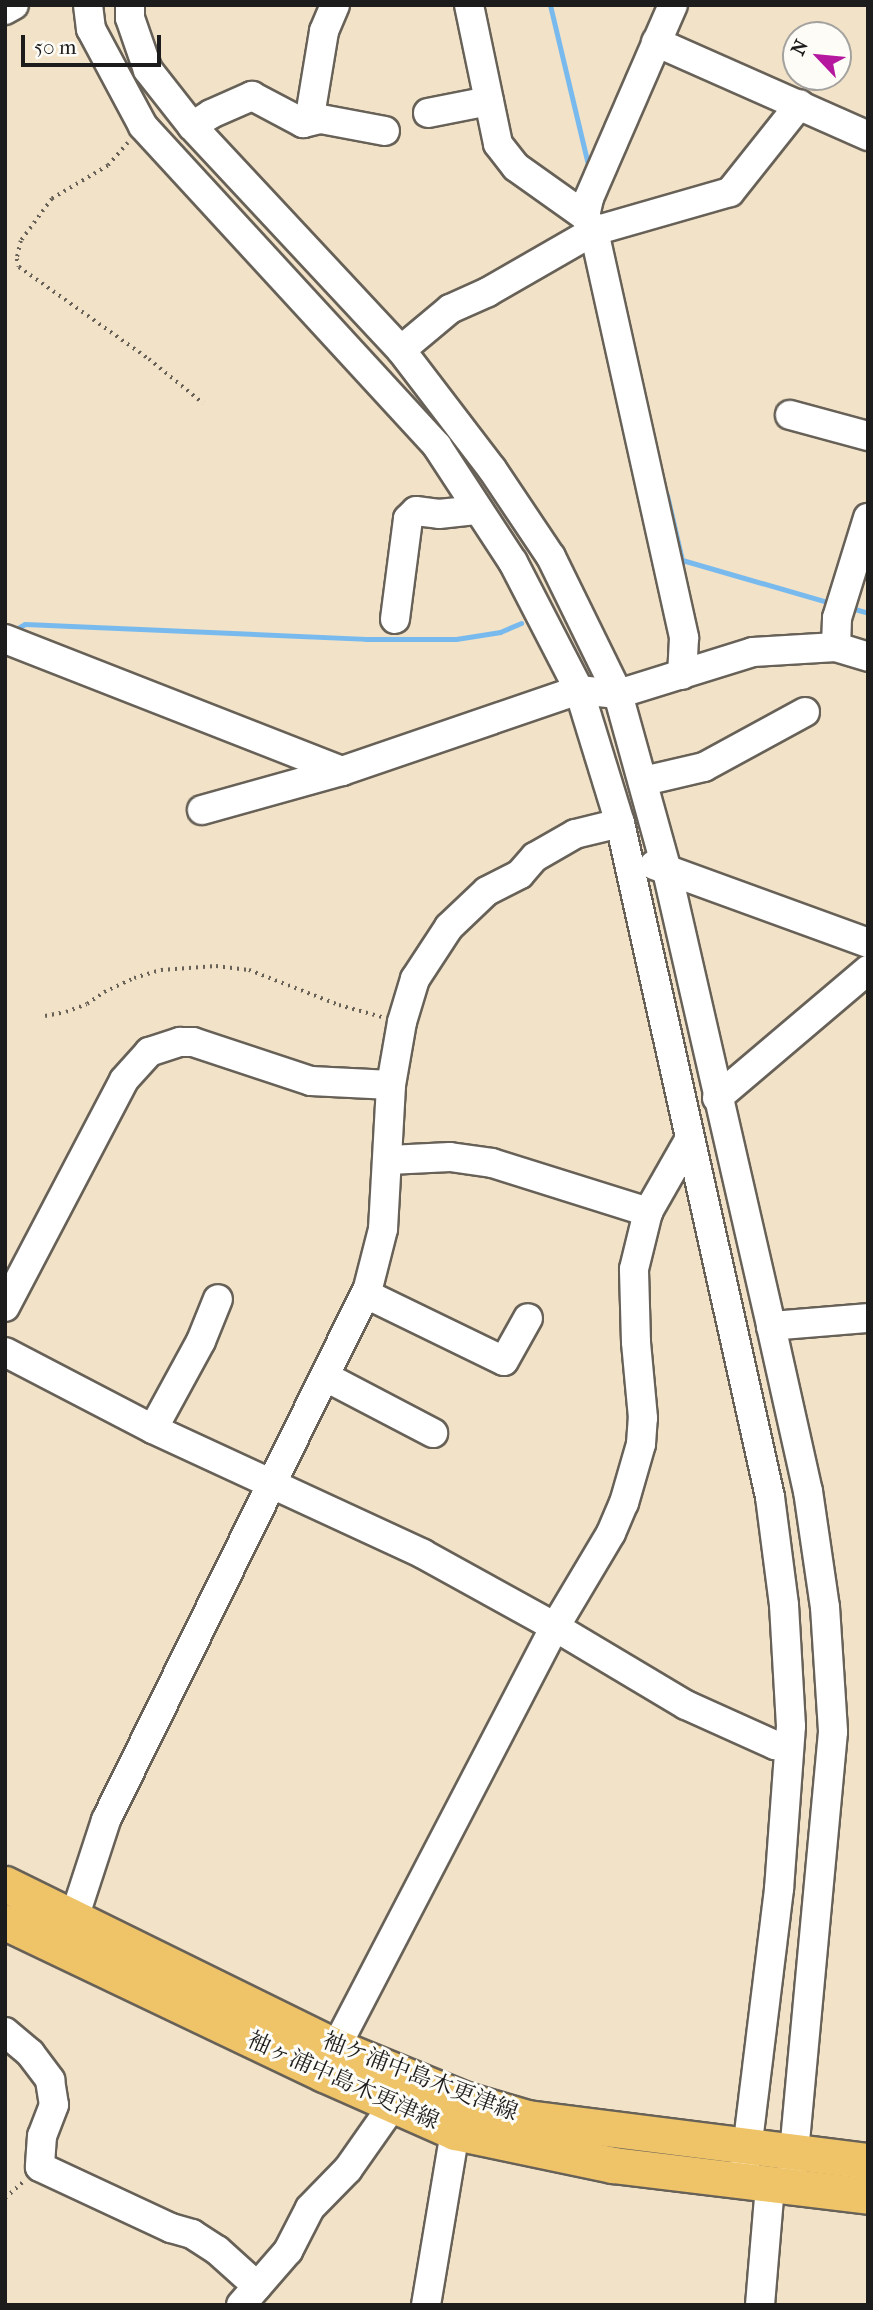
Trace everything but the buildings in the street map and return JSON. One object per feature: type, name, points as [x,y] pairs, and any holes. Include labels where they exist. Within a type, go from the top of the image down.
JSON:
[{"type":"main road","name":"袖ケ浦中島木更津線","points":[[5,1884],[336,2047],[466,2100],[527,2118],[868,2161]]},
{"type":"main road","name":"袖ヶ浦中島木更津線","points":[[5,1922],[455,2132],[613,2165],[868,2196]]},
{"type":"street","points":[[5,10],[14,5]]},
{"type":"street","points":[[88,5],[91,29],[143,126],[437,446],[513,562],[579,690],[620,823],[770,1497],[784,1605],[789,1745],[779,1889],[748,2144],[768,2185],[760,2305]]},
{"type":"street","points":[[130,5],[130,18],[148,70],[192,127],[401,351],[492,469],[551,557],[618,694],[644,781],[667,871],[808,1491],[825,1607],[833,1732],[794,2151],[768,2185]]},
{"type":"street","points":[[303,123],[310,116],[324,31],[335,5]]},
{"type":"street","points":[[469,5],[498,144],[516,167],[589,224]]},
{"type":"street","points":[[673,5],[589,198],[589,224],[684,638],[682,675]]},
{"type":"street","points":[[656,41],[868,136]]},
{"type":"street","points":[[192,127],[211,114],[252,96],[303,123],[321,119],[385,131]]},
{"type":"street","points":[[428,113],[489,101]]},
{"type":"street","points":[[401,351],[450,309],[488,292],[589,224],[730,192],[800,104]]},
{"type":"street","points":[[790,415],[868,436]]},
{"type":"street","points":[[395,619],[408,519],[416,511],[439,514],[478,510]]},
{"type":"street","points":[[836,647],[837,618],[868,518]]},
{"type":"street","points":[[8,645],[342,771]]},
{"type":"street","points":[[202,810],[342,771],[579,690],[618,694],[754,652],[836,647],[868,657]]},
{"type":"street","points":[[644,781],[704,767],[805,712]]},
{"type":"street","points":[[74,1918],[106,1820],[366,1294],[383,1228],[389,1160],[391,1085],[402,1022],[415,979],[442,937],[487,891],[520,874],[535,857],[575,834],[620,823]]},
{"type":"street","points":[[629,854],[667,871],[868,943]]},
{"type":"street","points":[[717,1098],[868,970]]},
{"type":"street","points":[[5,1307],[124,1080],[149,1052],[180,1042],[193,1042],[311,1081],[391,1085]]},
{"type":"street","points":[[336,2047],[555,1627],[611,1533],[624,1503],[641,1444],[643,1418],[636,1342],[634,1269],[648,1212],[689,1140]]},
{"type":"street","points":[[389,1160],[450,1157],[492,1163],[648,1212]]},
{"type":"street","points":[[366,1294],[504,1361],[528,1318]]},
{"type":"street","points":[[153,1429],[201,1341],[218,1299]]},
{"type":"street","points":[[771,1326],[868,1318]]},
{"type":"street","points":[[5,1352],[153,1429],[423,1554],[555,1627],[686,1705],[775,1745],[789,1745]]},
{"type":"street","points":[[326,1377],[433,1433]]},
{"type":"street","points":[[5,2032],[30,2053],[50,2080],[54,2105],[42,2136],[40,2167],[171,2228],[192,2234],[217,2250],[249,2295],[288,2251],[310,2208],[348,2169],[393,2105]]},
{"type":"street","points":[[426,2305],[455,2132],[466,2100]]},
{"type":"path","points":[[143,126],[108,166],[52,200],[21,241],[17,259],[19,267],[149,359],[203,403]]},
{"type":"path","points":[[45,1016],[87,1004],[104,992],[134,978],[161,970],[216,966],[248,970],[339,1005],[402,1022]]},
{"type":"waterway","points":[[550,5],[589,169]]},
{"type":"waterway","points":[[667,495],[682,560],[834,604]]},
{"type":"waterway","points":[[851,608],[868,613]]},
{"type":"waterway","points":[[11,632],[25,624],[366,639],[456,639],[500,632],[521,623]]}]
